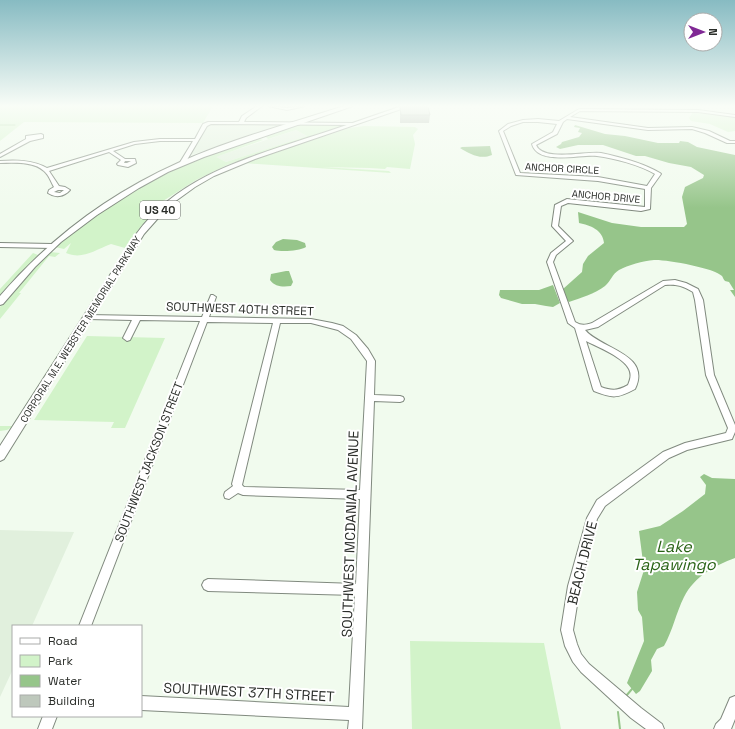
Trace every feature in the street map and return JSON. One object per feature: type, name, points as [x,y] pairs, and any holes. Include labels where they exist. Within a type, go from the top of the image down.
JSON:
[{"type":"main road","name":"US 40","points":[[0,302],[52,246],[68,232],[105,206],[182,164],[248,140]]},
{"type":"main road","name":"CORPORAL M.E. WEBSTER MEMORIAL PARKWAY","points":[[0,456],[151,219],[167,203],[183,191],[234,164],[306,140]]},
{"type":"main road","points":[[0,436],[12,436]]},
{"type":"street","points":[[0,156],[28,140]]},
{"type":"street","points":[[46,170],[129,144],[147,141],[194,140]]},
{"type":"street","points":[[182,164],[195,140]]},
{"type":"street","name":"ANCHOR CIRCLE","points":[[504,140],[518,174],[520,175],[616,181],[648,188]]},
{"type":"street","name":"ANCHOR DRIVE","points":[[542,140],[534,144],[536,149],[548,155],[560,158],[586,154],[603,155],[658,174],[648,188],[649,204],[648,208],[645,209],[570,201],[560,203],[558,205],[555,226],[570,242],[553,254],[550,262],[572,323],[578,327]]},
{"type":"street","points":[[725,140],[735,142]]},
{"type":"street","points":[[109,150],[124,160]]},
{"type":"street","points":[[0,162],[30,164],[46,170],[57,188]]},
{"type":"street","points":[[0,245],[52,246]]},
{"type":"street","points":[[0,250],[36,251],[44,254]]},
{"type":"street","name":"BEACH DRIVE","points":[[578,327],[585,328],[595,324],[663,283],[679,282],[696,291],[699,300],[710,375],[732,428],[729,436],[685,447],[666,455],[601,503],[592,518],[574,586],[567,630],[571,646],[577,658],[585,668],[636,713],[657,729]]},
{"type":"street","name":"SOUTHWEST JACKSON STREET","points":[[85,625],[213,297]]},
{"type":"street","name":"SOUTHWEST 40TH STREET","points":[[88,317],[311,321],[331,325],[351,334],[360,343]]},
{"type":"street","points":[[127,338],[137,318]]},
{"type":"street","points":[[238,488],[237,484],[277,320]]},
{"type":"street","points":[[578,327],[587,338],[622,356],[633,368],[635,377],[632,387],[623,392],[610,394],[597,389],[578,327]]},
{"type":"street","name":"SOUTHWEST MCDANIAL AVENUE","points":[[355,729],[371,361],[360,343]]},
{"type":"street","points":[[369,398],[400,399]]},
{"type":"street","points":[[229,495],[238,488]]},
{"type":"street","points":[[238,488],[243,491],[365,495]]},
{"type":"street","points":[[208,585],[362,590]]},
{"type":"street","name":"SOUTHWEST 37TH STREET","points":[[142,703],[356,714]]},
{"type":"street","points":[[721,729],[726,724],[735,703]]},
{"type":"street","points":[[45,729],[50,717]]},
{"type":"shaded area","points":[[197,140],[238,140],[188,156]]},
{"type":"shaded area","points":[[266,140],[294,140],[226,162],[215,157]]},
{"type":"shaded area","points":[[0,530],[74,532],[32,625],[12,625],[12,671],[0,697]]},
{"type":"green space","points":[[263,140],[216,157],[226,162],[294,140],[300,140],[227,165],[196,180],[163,201],[142,225],[125,248],[111,244],[83,255],[72,255],[66,253],[71,243],[64,249],[55,247],[75,231],[117,202],[161,177],[207,156],[243,142]]},
{"type":"green space","points":[[313,140],[414,140],[415,144],[410,169],[387,167],[385,169],[322,167],[389,171],[391,173],[243,163]]},
{"type":"green space","points":[[50,252],[60,253],[55,257],[49,256],[0,319],[0,307]]},
{"type":"green space","points":[[33,253],[38,255],[0,296],[0,289]]},
{"type":"green space","points":[[96,295],[14,426],[7,430],[0,431],[0,426],[12,426]]},
{"type":"green space","points":[[87,336],[165,338],[125,428],[111,428],[114,422],[34,420]]},
{"type":"green space","points":[[410,641],[544,643],[561,729],[412,729]]},
{"type":"water","points":[[569,140],[644,140],[658,143],[679,143],[680,141],[688,142],[697,147],[735,155],[735,297],[730,290],[734,290],[729,282],[725,281],[722,276],[717,273],[689,265],[654,260],[627,266],[615,273],[609,282],[601,289],[592,294],[569,302],[566,299],[563,289],[582,272],[583,264],[588,256],[604,243],[599,231],[579,223],[578,212],[612,223],[641,227],[684,227],[687,224],[682,197],[685,187],[703,178],[704,175],[691,167],[669,163],[645,156],[636,156],[603,145],[578,145],[560,149],[556,147],[562,142]]},
{"type":"water","points":[[490,146],[492,155],[483,157],[471,154],[460,148],[462,147]]},
{"type":"water","points":[[283,239],[297,240],[305,243],[306,247],[290,251],[274,250],[272,247],[276,242]]},
{"type":"water","points":[[289,271],[293,282],[291,286],[279,286],[270,280],[271,274]]},
{"type":"water","points":[[553,285],[560,303],[553,307],[535,304],[522,304],[501,298],[499,295],[500,290],[539,290]]},
{"type":"water","name":"Lake Tapawingo","points":[[704,474],[712,478],[735,479],[735,558],[713,568],[699,578],[688,590],[681,603],[664,646],[657,649],[651,660],[652,671],[640,691],[636,694],[627,683],[644,641],[642,617],[638,610],[637,592],[644,570],[639,531],[660,526],[705,494],[706,485],[700,477]]},
{"type":"waterway","points":[[626,696],[632,689]]},
{"type":"waterway","points":[[618,712],[620,729]]}]
